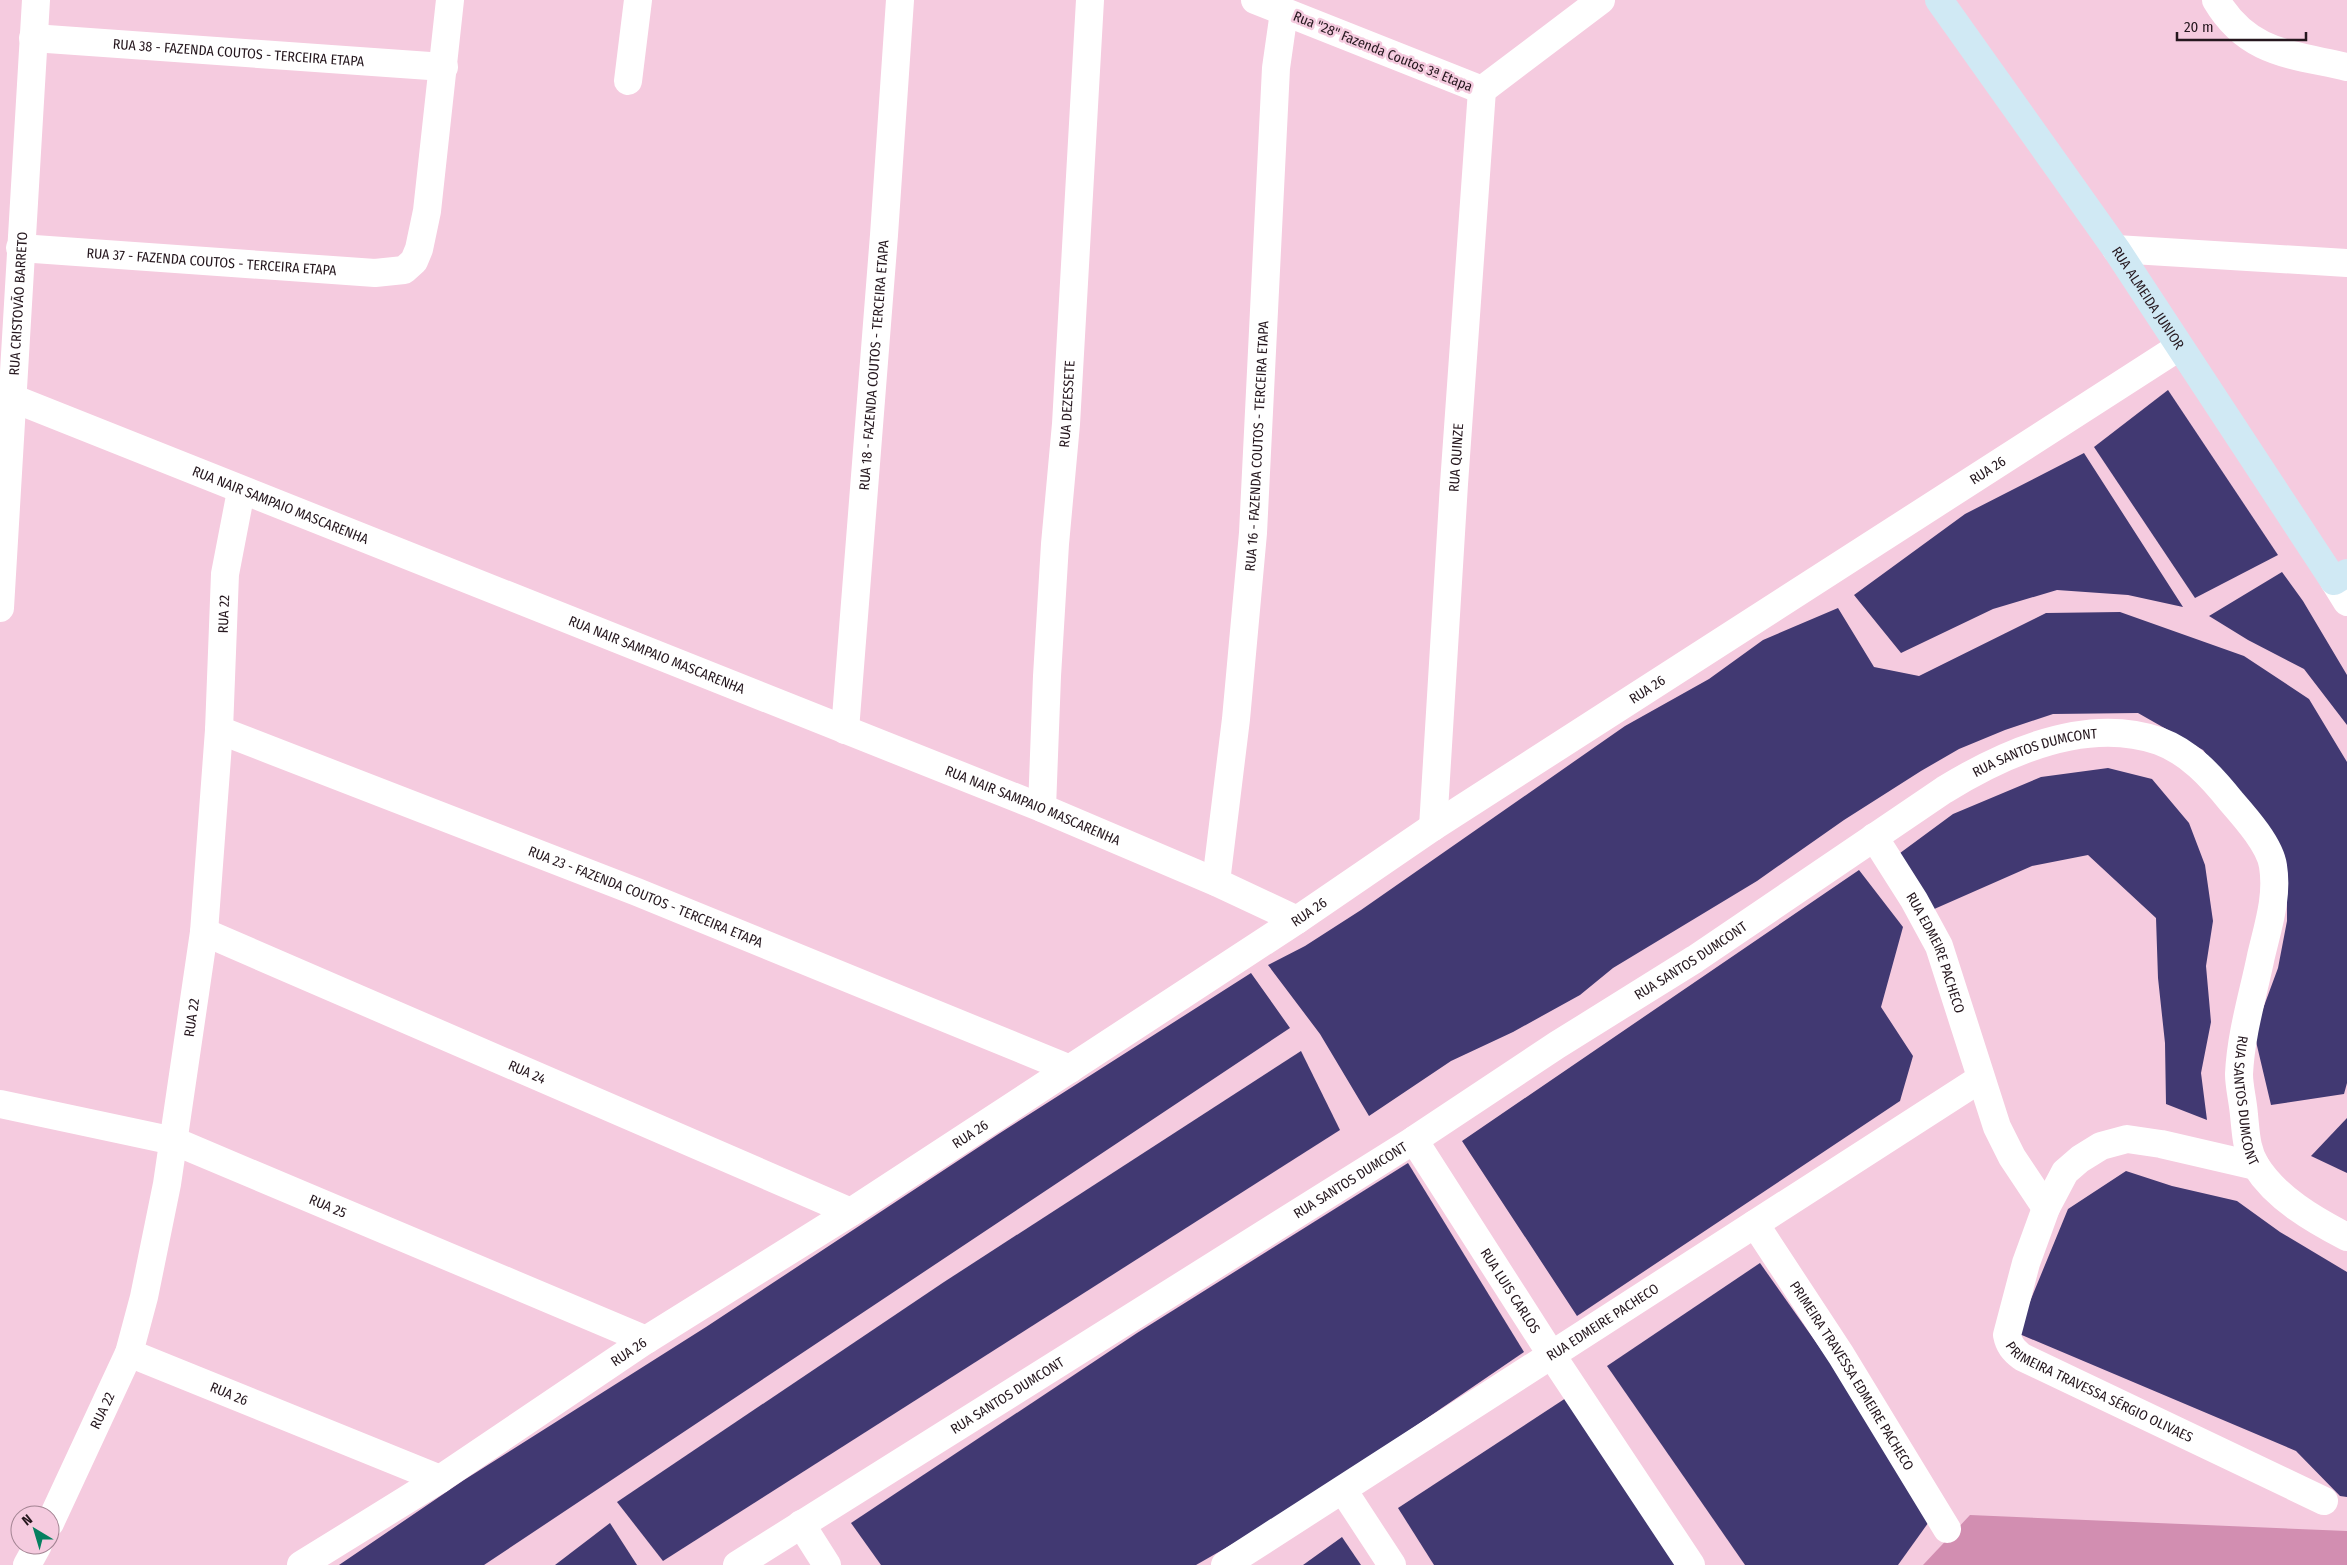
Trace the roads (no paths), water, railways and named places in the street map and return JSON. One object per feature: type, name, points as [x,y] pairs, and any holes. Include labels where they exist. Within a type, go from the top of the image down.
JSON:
[{"type":"main road","name":"RUA ALMEIDA JUNIOR","points":[[1939,0],[2116,249],[2179,347],[2342,585]]},
{"type":"street","name":"RUA CRISTOVÃO BARRETO","points":[[0,608],[12,398],[7,358],[20,248],[12,173],[33,38],[36,0]]},
{"type":"street","points":[[444,67],[450,0]]},
{"type":"street","points":[[628,81],[638,0]]},
{"type":"street","name":"RUA 18 - FAZENDA COUTOS - TERCEIRA ETAPA","points":[[845,730],[883,254],[900,0]]},
{"type":"street","name":"RUA DEZESSETE","points":[[1042,808],[1047,676],[1055,544],[1066,424],[1090,0]]},
{"type":"street","points":[[1482,90],[1601,0]]},
{"type":"street","points":[[2216,0],[2231,22],[2248,38],[2292,55],[2347,67]]},
{"type":"street","name":"Rua \"28\" Fazenda Coutos 3ª Etapa","points":[[1268,4],[1482,90]]},
{"type":"street","name":"RUA 16 - FAZENDA COUTOS - TERCEIRA ETAPA","points":[[1216,882],[1236,719],[1252,543],[1276,78],[1268,4]]},
{"type":"street","name":"RUA 38 - FAZENDA COUTOS - TERCEIRA ETAPA","points":[[33,38],[444,67]]},
{"type":"street","name":"RUA 37 - FAZENDA COUTOS - TERCEIRA ETAPA","points":[[20,248],[375,273],[404,270],[414,261],[427,212],[444,67]]},
{"type":"street","name":"RUA QUINZE","points":[[1433,827],[1454,484],[1482,90]]},
{"type":"street","points":[[2116,249],[2347,263]]},
{"type":"street","name":"RUA 26","points":[[301,1565],[440,1479],[646,1340],[851,1212],[1297,920],[1433,827],[2179,347]]},
{"type":"street","name":"RUA NAIR SAMPAIO MASCARENHA","points":[[12,398],[241,491],[1042,808],[1216,882],[1297,920]]},
{"type":"street","name":"RUA 22","points":[[58,1505],[129,1353],[157,1236],[174,1141],[204,932],[219,730],[226,574],[241,491]]},
{"type":"street","name":"RUA 23 - FAZENDA COUTOS - TERCEIRA ETAPA","points":[[219,730],[646,896],[1070,1069]]},
{"type":"street","name":"RUA SANTOS DUMCONT","points":[[737,1565],[1414,1140],[1557,1045],[1695,959],[1874,837],[1982,767],[2014,753],[2066,737],[2101,733],[2138,735],[2160,742],[2203,768],[2248,822],[2273,863],[2274,899],[2245,1021],[2239,1075],[2247,1145],[2256,1166],[2277,1192],[2347,1236]]},
{"type":"street","name":"RUA EDMEIRE PACHECO","points":[[1874,837],[1914,900],[1939,946],[1959,1003],[1980,1079],[1997,1127],[2012,1157],[2046,1208]]},
{"type":"street","name":"RUA 24","points":[[204,932],[851,1212]]},
{"type":"street","name":"RUA EDMEIRE PACHECO","points":[[1225,1565],[1980,1079]]},
{"type":"street","name":"RUA 25","points":[[0,1104],[174,1141],[646,1340]]},
{"type":"street","name":"RUA LUIS CARLOS","points":[[1414,1140],[1551,1354],[1691,1565]]},
{"type":"street","name":"PRIMEIRA TRAVESSA SÉRGIO OLIVAES","points":[[2256,1166],[2161,1144],[2127,1140],[2101,1146],[2080,1159],[2065,1172],[2046,1208],[2026,1263],[2007,1334],[2012,1348],[2022,1357],[2324,1501]]},
{"type":"street","name":"PRIMEIRA TRAVESSA EDMEIRE PACHECO","points":[[1755,1224],[1841,1355],[1947,1529]]},
{"type":"street","name":"RUA 26","points":[[129,1353],[440,1479]]},
{"type":"street","points":[[1343,1490],[1392,1565]]},
{"type":"street","points":[[801,1524],[827,1565]]}]
